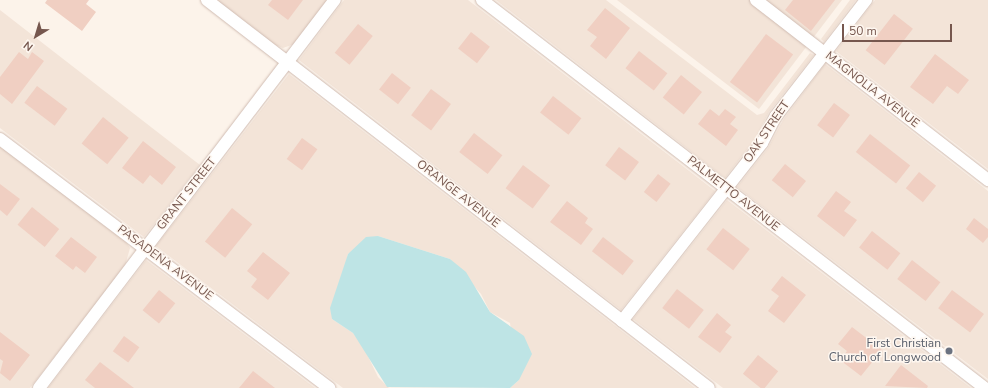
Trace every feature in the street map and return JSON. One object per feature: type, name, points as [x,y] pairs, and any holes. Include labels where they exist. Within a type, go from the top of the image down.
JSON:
[{"type":"street","name":"ORANGE AVENUE","points":[[207,0],[709,388]]},
{"type":"street","name":"GRANT STREET","points":[[39,388],[335,0]]},
{"type":"street","name":"PALMETTO AVENUE","points":[[482,0],[985,388]]},
{"type":"street","name":"MAGNOLIA AVENUE","points":[[756,0],[988,180]]},
{"type":"street","name":"OAK STREET","points":[[622,321],[762,143],[776,116],[866,0]]},
{"type":"street","name":"PASADENA AVENUE","points":[[0,139],[329,388]]},
{"type":"shaded area","points":[[217,0],[327,0],[294,44],[283,48],[273,44]]},
{"type":"shaded area","points":[[344,0],[468,0],[715,191],[621,310],[299,60]]},
{"type":"shaded area","points":[[496,0],[606,0],[757,115],[764,113],[810,53],[814,55],[769,112],[755,139],[725,178]]},
{"type":"shaded area","points":[[617,0],[842,0],[759,109]]},
{"type":"shaded area","points":[[850,0],[856,0],[824,42],[821,39]]},
{"type":"shaded area","points":[[875,0],[988,0],[988,169],[836,51]]},
{"type":"shaded area","points":[[0,10],[200,165],[144,237],[0,128]]},
{"type":"shaded area","points":[[825,64],[988,191],[988,379],[737,187],[768,148],[783,120]]},
{"type":"shaded area","points":[[289,74],[695,388],[510,388],[519,380],[510,323],[490,312],[481,294],[450,259],[378,236],[348,254],[332,319],[353,333],[364,348],[378,377],[389,388],[343,388],[156,246]]},
{"type":"shaded area","points":[[0,146],[126,242],[130,248],[125,266],[30,388],[0,388]]},
{"type":"shaded area","points":[[727,200],[971,388],[723,388],[633,319]]},
{"type":"shaded area","points":[[146,260],[315,388],[48,388]]},
{"type":"water","points":[[378,236],[450,259],[466,272],[490,312],[524,336],[532,354],[519,380],[510,388],[387,387],[353,333],[332,319],[330,308],[348,254],[366,237]]},
{"type":"building","points":[[47,0],[89,0],[86,4],[96,12],[82,31],[45,3]]},
{"type":"building","points":[[272,0],[303,0],[288,20],[268,5]]},
{"type":"building","points":[[793,0],[835,0],[811,31],[785,10]]},
{"type":"building","points":[[605,8],[630,28],[606,59],[590,46],[597,37],[587,30]]},
{"type":"building","points":[[894,14],[913,29],[885,65],[866,50]]},
{"type":"building","points":[[358,24],[373,36],[349,65],[335,53]]},
{"type":"building","points":[[471,32],[490,47],[477,63],[458,49]]},
{"type":"building","points":[[766,34],[793,54],[757,102],[730,82]]},
{"type":"building","points":[[639,51],[667,73],[654,91],[625,68]]},
{"type":"building","points":[[19,52],[28,59],[32,52],[44,61],[12,104],[0,94],[0,77]]},
{"type":"building","points":[[935,54],[969,80],[958,94],[947,86],[933,104],[910,87]]},
{"type":"building","points":[[392,73],[411,88],[398,104],[379,90]]},
{"type":"building","points":[[681,75],[702,92],[684,115],[663,98]]},
{"type":"building","points":[[37,86],[67,109],[55,126],[24,103]]},
{"type":"building","points":[[431,89],[451,104],[431,130],[411,115]]},
{"type":"building","points":[[553,96],[581,118],[568,135],[540,113]]},
{"type":"building","points":[[834,103],[850,115],[833,137],[817,125]]},
{"type":"building","points":[[710,109],[719,116],[725,109],[736,117],[730,124],[738,130],[726,146],[698,124]]},
{"type":"building","points":[[103,117],[129,138],[107,164],[82,143]]},
{"type":"building","points":[[474,133],[502,155],[488,174],[459,152]]},
{"type":"building","points":[[870,134],[910,165],[896,184],[856,152]]},
{"type":"building","points":[[302,138],[317,149],[302,170],[287,159]]},
{"type":"building","points":[[143,141],[176,167],[162,185],[150,175],[143,184],[122,168]]},
{"type":"building","points":[[619,147],[639,162],[625,180],[605,165]]},
{"type":"building","points":[[785,164],[806,181],[793,197],[772,180]]},
{"type":"building","points":[[523,165],[550,185],[533,209],[506,188]]},
{"type":"building","points":[[919,172],[936,186],[923,202],[906,188]]},
{"type":"building","points":[[658,174],[671,184],[656,202],[644,192]]},
{"type":"building","points":[[0,184],[20,199],[7,216],[0,210]]},
{"type":"building","points":[[836,191],[851,202],[844,211],[857,220],[844,237],[817,216]]},
{"type":"building","points":[[567,201],[588,218],[585,223],[593,229],[581,245],[550,222]]},
{"type":"building","points":[[32,207],[59,229],[45,247],[18,225]]},
{"type":"building","points":[[232,208],[252,224],[225,258],[205,241]]},
{"type":"building","points":[[974,218],[988,229],[988,237],[983,243],[966,229]]},
{"type":"building","points":[[723,228],[750,249],[733,270],[706,249]]},
{"type":"building","points":[[872,231],[900,253],[887,270],[859,248]]},
{"type":"building","points":[[71,237],[97,257],[85,273],[76,266],[73,270],[55,256]]},
{"type":"building","points":[[603,237],[634,261],[623,275],[592,251]]},
{"type":"building","points":[[263,252],[290,273],[268,300],[251,287],[257,279],[247,271]]},
{"type":"building","points":[[912,260],[940,282],[926,301],[897,279]]},
{"type":"building","points":[[782,276],[806,295],[784,323],[768,311],[779,296],[771,290]]},
{"type":"building","points":[[677,289],[704,310],[689,329],[662,308]]},
{"type":"building","points":[[159,290],[175,303],[159,323],[143,310]]},
{"type":"building","points":[[952,290],[984,314],[970,332],[938,308]]},
{"type":"building","points":[[717,313],[731,325],[725,332],[732,337],[720,353],[698,337]]},
{"type":"building","points":[[852,327],[882,350],[861,376],[840,360],[847,351],[838,344]]},
{"type":"building","points":[[0,332],[30,355],[10,381],[0,373],[3,361],[0,359]]},
{"type":"building","points":[[124,336],[139,347],[128,363],[113,351]]},
{"type":"building","points":[[758,355],[778,371],[765,388],[761,388],[743,374]]},
{"type":"building","points":[[100,362],[134,388],[95,388],[85,380]]},
{"type":"building","points":[[901,365],[928,386],[927,388],[885,386]]},
{"type":"building","points":[[253,371],[275,388],[239,388]]},
{"type":"place","name":"First Christian Church of Longwood","points":[[949,351]]}]
